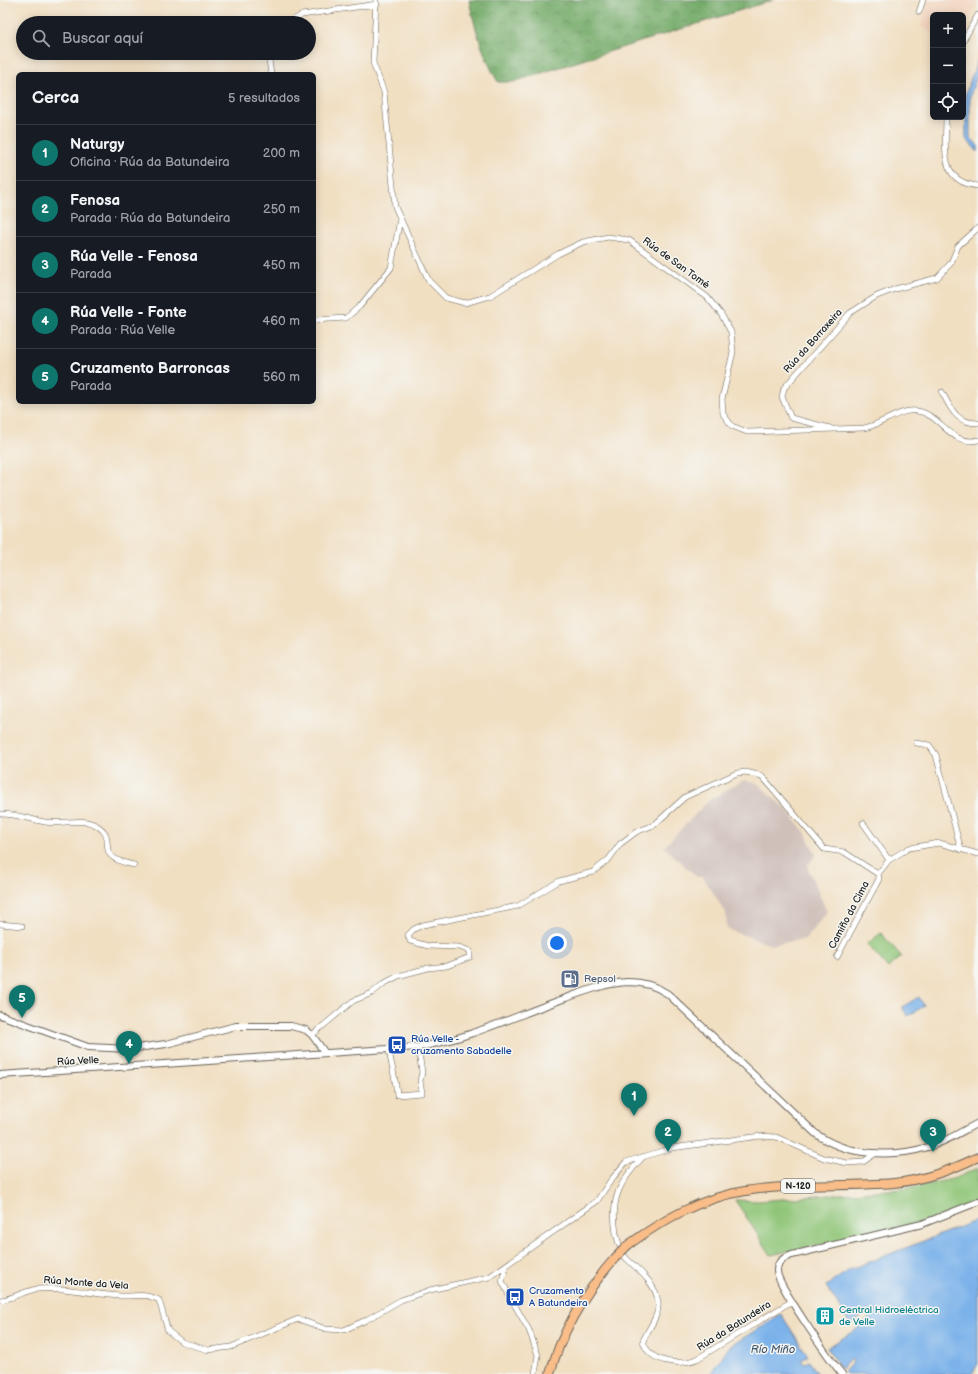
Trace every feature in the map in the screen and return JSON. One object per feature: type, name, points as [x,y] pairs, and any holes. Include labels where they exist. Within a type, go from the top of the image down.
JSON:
[{"type":"highway","name":"N-120","points":[[550,1374],[560,1342],[594,1281],[628,1245],[657,1224],[679,1212],[722,1196],[745,1191],[779,1187],[895,1183],[949,1170],[978,1157]]},
{"type":"street","points":[[919,12],[923,0]]},
{"type":"street","points":[[300,16],[377,2]]},
{"type":"street","name":"Rúa de San Tomé","points":[[377,2],[373,63],[384,92],[395,207],[428,281],[446,298],[465,303],[490,296],[558,254],[583,242],[608,237],[629,240],[707,297],[721,314],[731,332],[733,352],[722,399],[723,414],[732,426],[747,432],[876,426],[895,415],[917,411],[937,421],[954,437],[963,440],[978,440]]},
{"type":"street","points":[[966,36],[978,15]]},
{"type":"street","points":[[269,60],[271,72]]},
{"type":"street","points":[[946,120],[946,158],[949,168],[959,181],[969,185],[978,186]]},
{"type":"street","points":[[316,320],[346,318],[360,306],[391,268],[400,218]]},
{"type":"street","name":"Rúa da Borraxeira","points":[[836,429],[791,418],[782,397],[784,388],[850,313],[877,296],[937,278],[951,263],[958,246],[978,228]]},
{"type":"street","points":[[942,392],[952,412],[967,423],[978,423]]},
{"type":"street","points":[[916,742],[929,745],[936,756],[961,850]]},
{"type":"street","points":[[312,1035],[352,1001],[372,993],[383,984],[398,976],[428,968],[447,966],[470,957],[470,951],[464,948],[428,946],[410,941],[408,935],[414,929],[423,925],[480,915],[518,906],[558,881],[593,872],[609,859],[620,844],[636,832],[654,825],[685,797],[736,773],[746,772],[762,776],[824,848],[844,852],[878,874]]},
{"type":"street","points":[[0,814],[15,814],[46,822],[87,821],[100,828],[106,835],[108,853],[110,857],[122,863],[134,865]]},
{"type":"street","points":[[863,823],[889,860]]},
{"type":"street","name":"Camiño da Cima","points":[[837,957],[879,879],[878,874],[889,860],[909,848],[939,843],[978,854]]},
{"type":"street","points":[[0,924],[22,926]]},
{"type":"street","name":"Rúa Velle","points":[[0,1075],[418,1047],[449,1041],[572,996],[608,985],[628,982],[652,985],[668,994],[819,1136],[845,1148],[876,1152],[904,1152],[928,1147],[978,1123]]},
{"type":"street","points":[[0,1015],[88,1048],[130,1049],[166,1044],[236,1026],[291,1026],[306,1030],[312,1035],[326,1053]]},
{"type":"street","points":[[389,1050],[392,1070],[396,1079],[397,1095],[422,1093],[420,1081],[422,1072],[418,1047]]},
{"type":"street","points":[[644,1156],[672,1148],[760,1136],[776,1137],[824,1158],[847,1163],[863,1162],[876,1152]]},
{"type":"street","name":"Rúa Monte da Vela","points":[[0,1300],[10,1300],[36,1289],[58,1288],[121,1296],[146,1294],[159,1300],[168,1331],[182,1342],[208,1350],[231,1347],[298,1319],[326,1329],[344,1330],[366,1320],[401,1300],[430,1290],[489,1277],[597,1201],[611,1180],[626,1162],[644,1156]]},
{"type":"street","name":"Rúa da Batundeira","points":[[644,1156],[626,1175],[616,1195],[613,1218],[621,1251],[655,1290],[658,1302],[655,1319],[643,1341],[645,1348],[651,1354],[674,1362],[691,1362],[792,1301]]},
{"type":"street","points":[[842,1374],[792,1301],[776,1273],[778,1263],[782,1258],[922,1224],[978,1202]]},
{"type":"street","points":[[506,1266],[502,1281],[532,1336],[538,1355],[536,1374]]},
{"type":"shaded area","points":[[928,0],[978,0],[966,23],[966,12],[930,12],[930,32],[921,27]]},
{"type":"shaded area","points":[[744,780],[757,783],[784,807],[805,832],[816,855],[807,866],[827,912],[805,939],[771,945],[727,929],[726,913],[703,877],[697,877],[664,847],[708,801]]},
{"type":"green space","points":[[469,0],[773,0],[513,82],[498,82],[480,42]]},
{"type":"green space","points":[[881,933],[901,956],[888,968],[867,944]]},
{"type":"green space","points":[[978,1168],[978,1202],[929,1221],[771,1255],[735,1200],[759,1201],[912,1188],[956,1178]]},
{"type":"water","points":[[978,59],[978,73],[970,96],[970,137],[978,146],[978,152],[966,139],[966,92]]},
{"type":"water","points":[[919,997],[924,1006],[908,1016],[902,1007]]},
{"type":"water","points":[[978,1220],[978,1364],[972,1374],[846,1374],[844,1372],[853,1362],[851,1359],[841,1369],[827,1348],[857,1329],[878,1310],[865,1314],[850,1324],[826,1286],[851,1269]]},
{"type":"water","name":"Río Miño","points":[[781,1314],[808,1356],[801,1360],[805,1363],[809,1361],[818,1374],[710,1374],[729,1347]]},
{"type":"place","name":"Repsol","points":[[570,979]]},
{"type":"place","name":"Cruzamento Barroncas","points":[[22,1018]]},
{"type":"place","name":"Rúa Velle - cruzamento Sabadelle","points":[[397,1045]]},
{"type":"place","name":"Rúa Velle - Fonte","points":[[129,1064]]},
{"type":"place","name":"Naturgy","points":[[634,1116]]},
{"type":"place","name":"Fenosa","points":[[668,1152]]},
{"type":"place","name":"Rúa Velle - Fenosa","points":[[933,1152]]},
{"type":"place","name":"Cruzamento A Batundeira","points":[[515,1297]]},
{"type":"place","name":"Central Hidroeléctrica de Velle","points":[[825,1316]]}]
